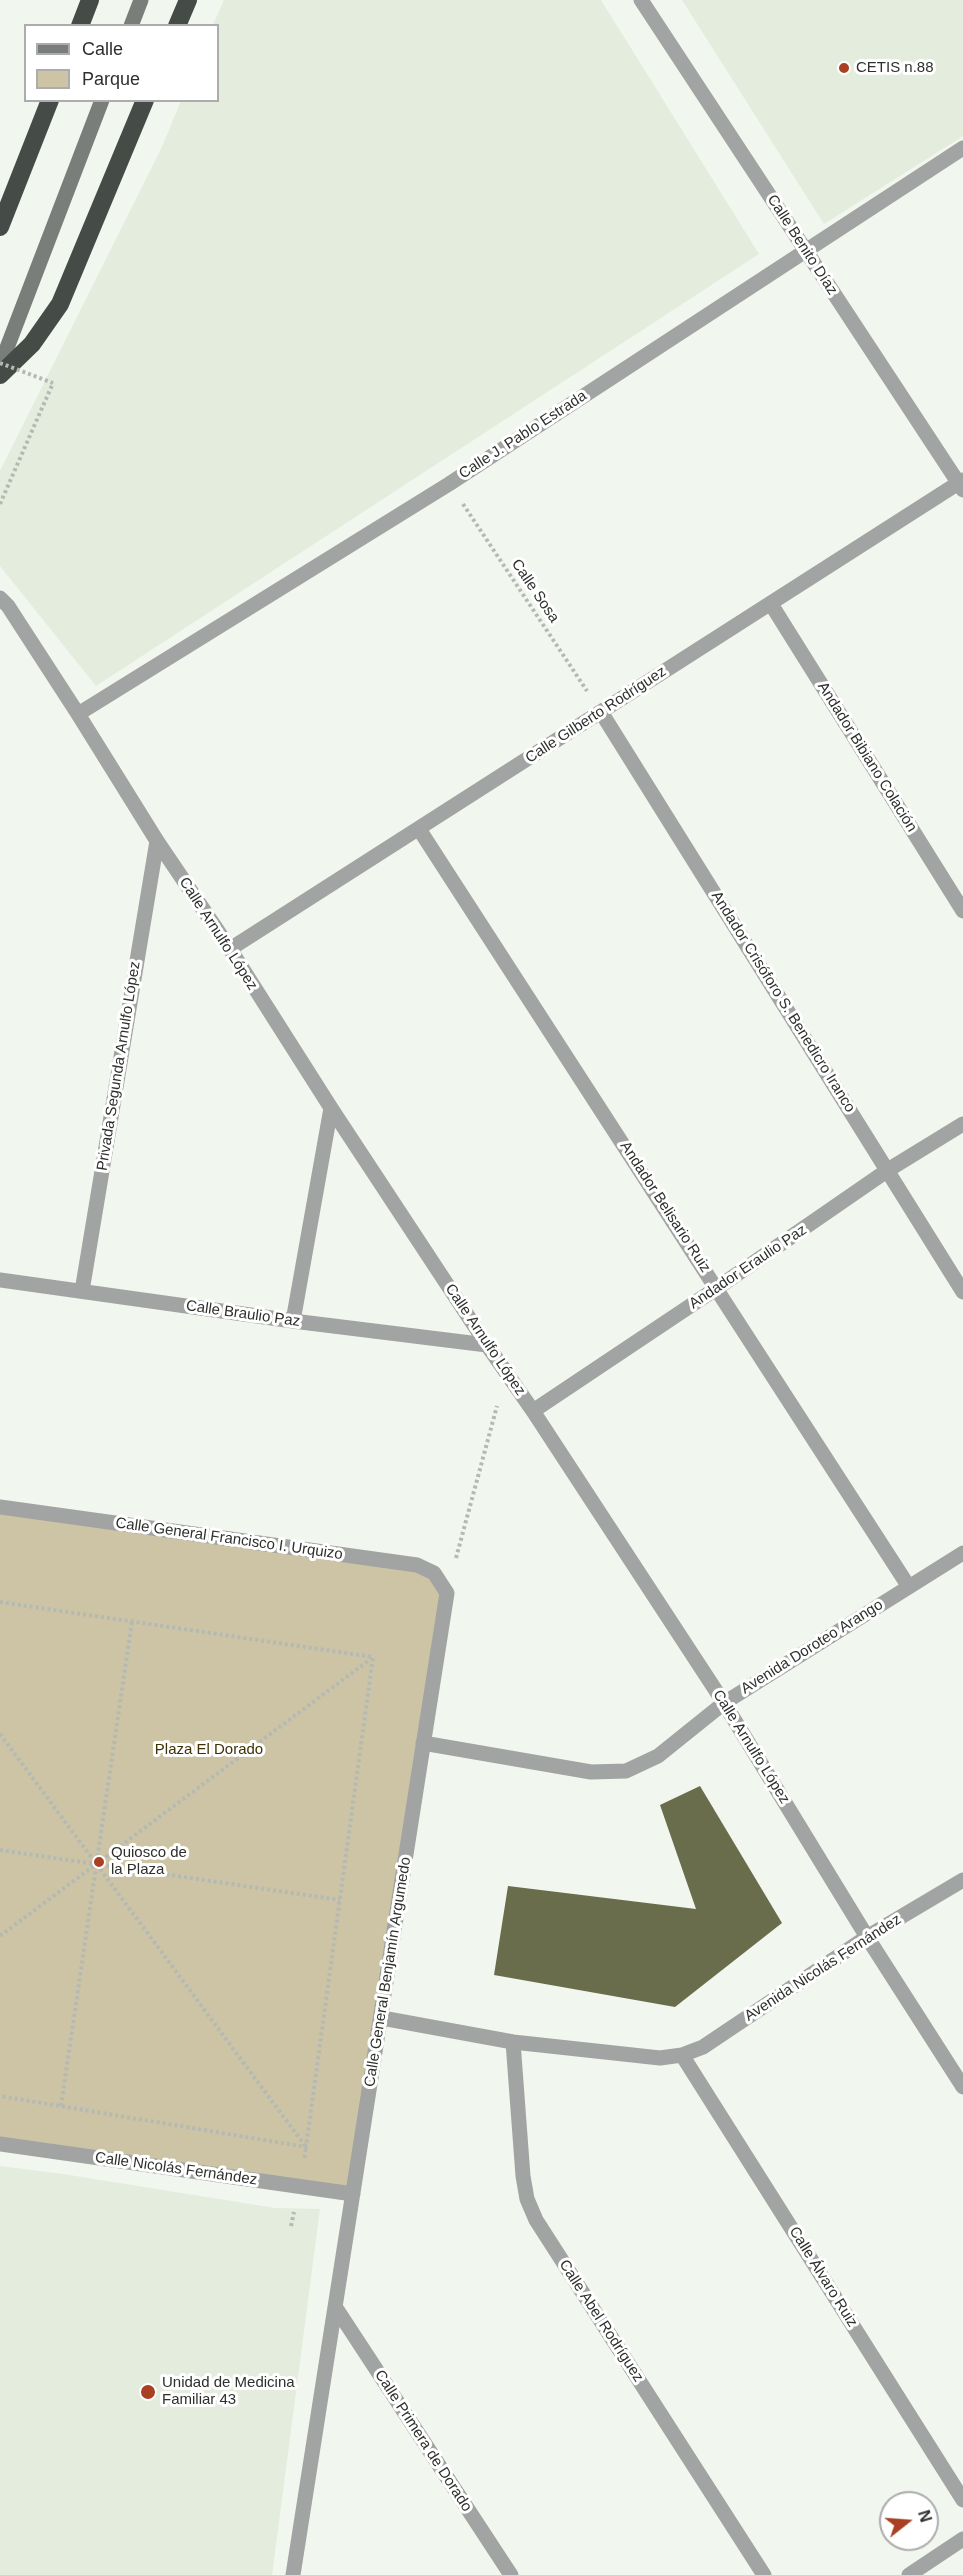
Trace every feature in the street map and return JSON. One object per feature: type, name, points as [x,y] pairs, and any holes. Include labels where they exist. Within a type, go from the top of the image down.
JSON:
[{"type":"highway","points":[[81,24],[90,0]]},
{"type":"highway","points":[[178,24],[188,0]]},
{"type":"highway","points":[[0,227],[49,102]]},
{"type":"highway","points":[[0,375],[32,344],[60,304],[144,102]]},
{"type":"main road","points":[[132,24],[141,0]]},
{"type":"main road","points":[[0,364],[101,102]]},
{"type":"street","name":"Calle Benito Díaz","points":[[641,0],[962,484]]},
{"type":"street","name":"Calle J. Pablo Estrada","points":[[78,714],[449,484],[963,148]]},
{"type":"street","name":"Calle Gilberto Rodríguez","points":[[230,950],[962,484]]},
{"type":"street","name":"Calle Arnulfo López","points":[[0,598],[8,606],[157,841],[331,1108],[724,1703],[867,1937],[963,2087]]},
{"type":"street","name":"Andador Bibiano Colación","points":[[771,604],[963,911]]},
{"type":"street","name":"Andador Crisóforo S. Benedicro Iranco","points":[[601,712],[963,1292]]},
{"type":"street","name":"Andador Belisario Ruiz","points":[[419,829],[909,1587]]},
{"type":"street","name":"Privada Segunda Arnulfo López","points":[[82,1291],[157,841]]},
{"type":"street","points":[[293,1321],[331,1108]]},
{"type":"street","name":"Andador Eraulio Paz","points":[[533,1411],[888,1170],[963,1124]]},
{"type":"street","name":"Calle Braulio Paz","points":[[0,1280],[487,1346]]},
{"type":"street","name":"Calle General Francisco I. Urquizo","points":[[0,1507],[417,1565],[434,1573],[447,1593]]},
{"type":"street","name":"Avenida Doroteo Arango","points":[[423,1743],[591,1772],[627,1771],[658,1756],[724,1703],[963,1553]]},
{"type":"street","name":"Calle General Benjamín Argumedo","points":[[293,2575],[447,1593]]},
{"type":"street","name":"Avenida Nicolás Fernández","points":[[682,2055],[703,2047],[867,1937],[963,1880]]},
{"type":"street","points":[[382,2018],[513,2042],[660,2058],[682,2055]]},
{"type":"street","name":"Calle Abel Rodríguez","points":[[513,2042],[526,2199],[536,2220],[764,2575]]},
{"type":"street","name":"Calle Álvaro Ruiz","points":[[682,2055],[963,2500]]},
{"type":"street","name":"Calle Nicolás Fernández","points":[[0,2144],[353,2194]]},
{"type":"street","name":"Calle Primera de Dorado","points":[[336,2308],[511,2575]]},
{"type":"street","points":[[909,2575],[963,2539]]},
{"type":"path","points":[[0,364],[52,383],[2,493],[0,504]]},
{"type":"path","name":"Calle Sosa","points":[[449,484],[601,712]]},
{"type":"path","points":[[447,1593],[506,1373]]},
{"type":"path","points":[[0,1602],[373,1657]]},
{"type":"path","points":[[61,2106],[132,1621]]},
{"type":"path","points":[[0,1936],[373,1657]]},
{"type":"path","points":[[306,2148],[373,1657]]},
{"type":"path","points":[[0,1734],[306,2148]]},
{"type":"path","points":[[0,1850],[340,1900]]},
{"type":"path","points":[[0,2096],[306,2148]]},
{"type":"shaded area","points":[[224,0],[601,0],[759,254],[96,686],[0,566],[0,471],[161,149],[181,102],[219,102],[219,24],[213,24]]},
{"type":"shaded area","name":"CETIS n.88","points":[[682,0],[963,0],[963,136],[824,224]]},
{"type":"shaded area","name":"Unidad de Medicina Familiar 43","points":[[0,2166],[275,2208],[320,2209],[272,2575],[0,2575]]},
{"type":"green space","name":"Plaza El Dorado","points":[[0,1513],[417,1568],[445,1593],[349,2191],[0,2138]]},
{"type":"building","points":[[700,1786],[782,1923],[675,2007],[494,1975],[508,1886],[696,1909],[660,1805]]},
{"type":"place","name":"CETIS n.88","points":[[844,68]]},
{"type":"place","name":"Quiosco de la Plaza","points":[[99,1862]]},
{"type":"place","name":"Unidad de Medicina Familiar 43","points":[[148,2392]]}]
